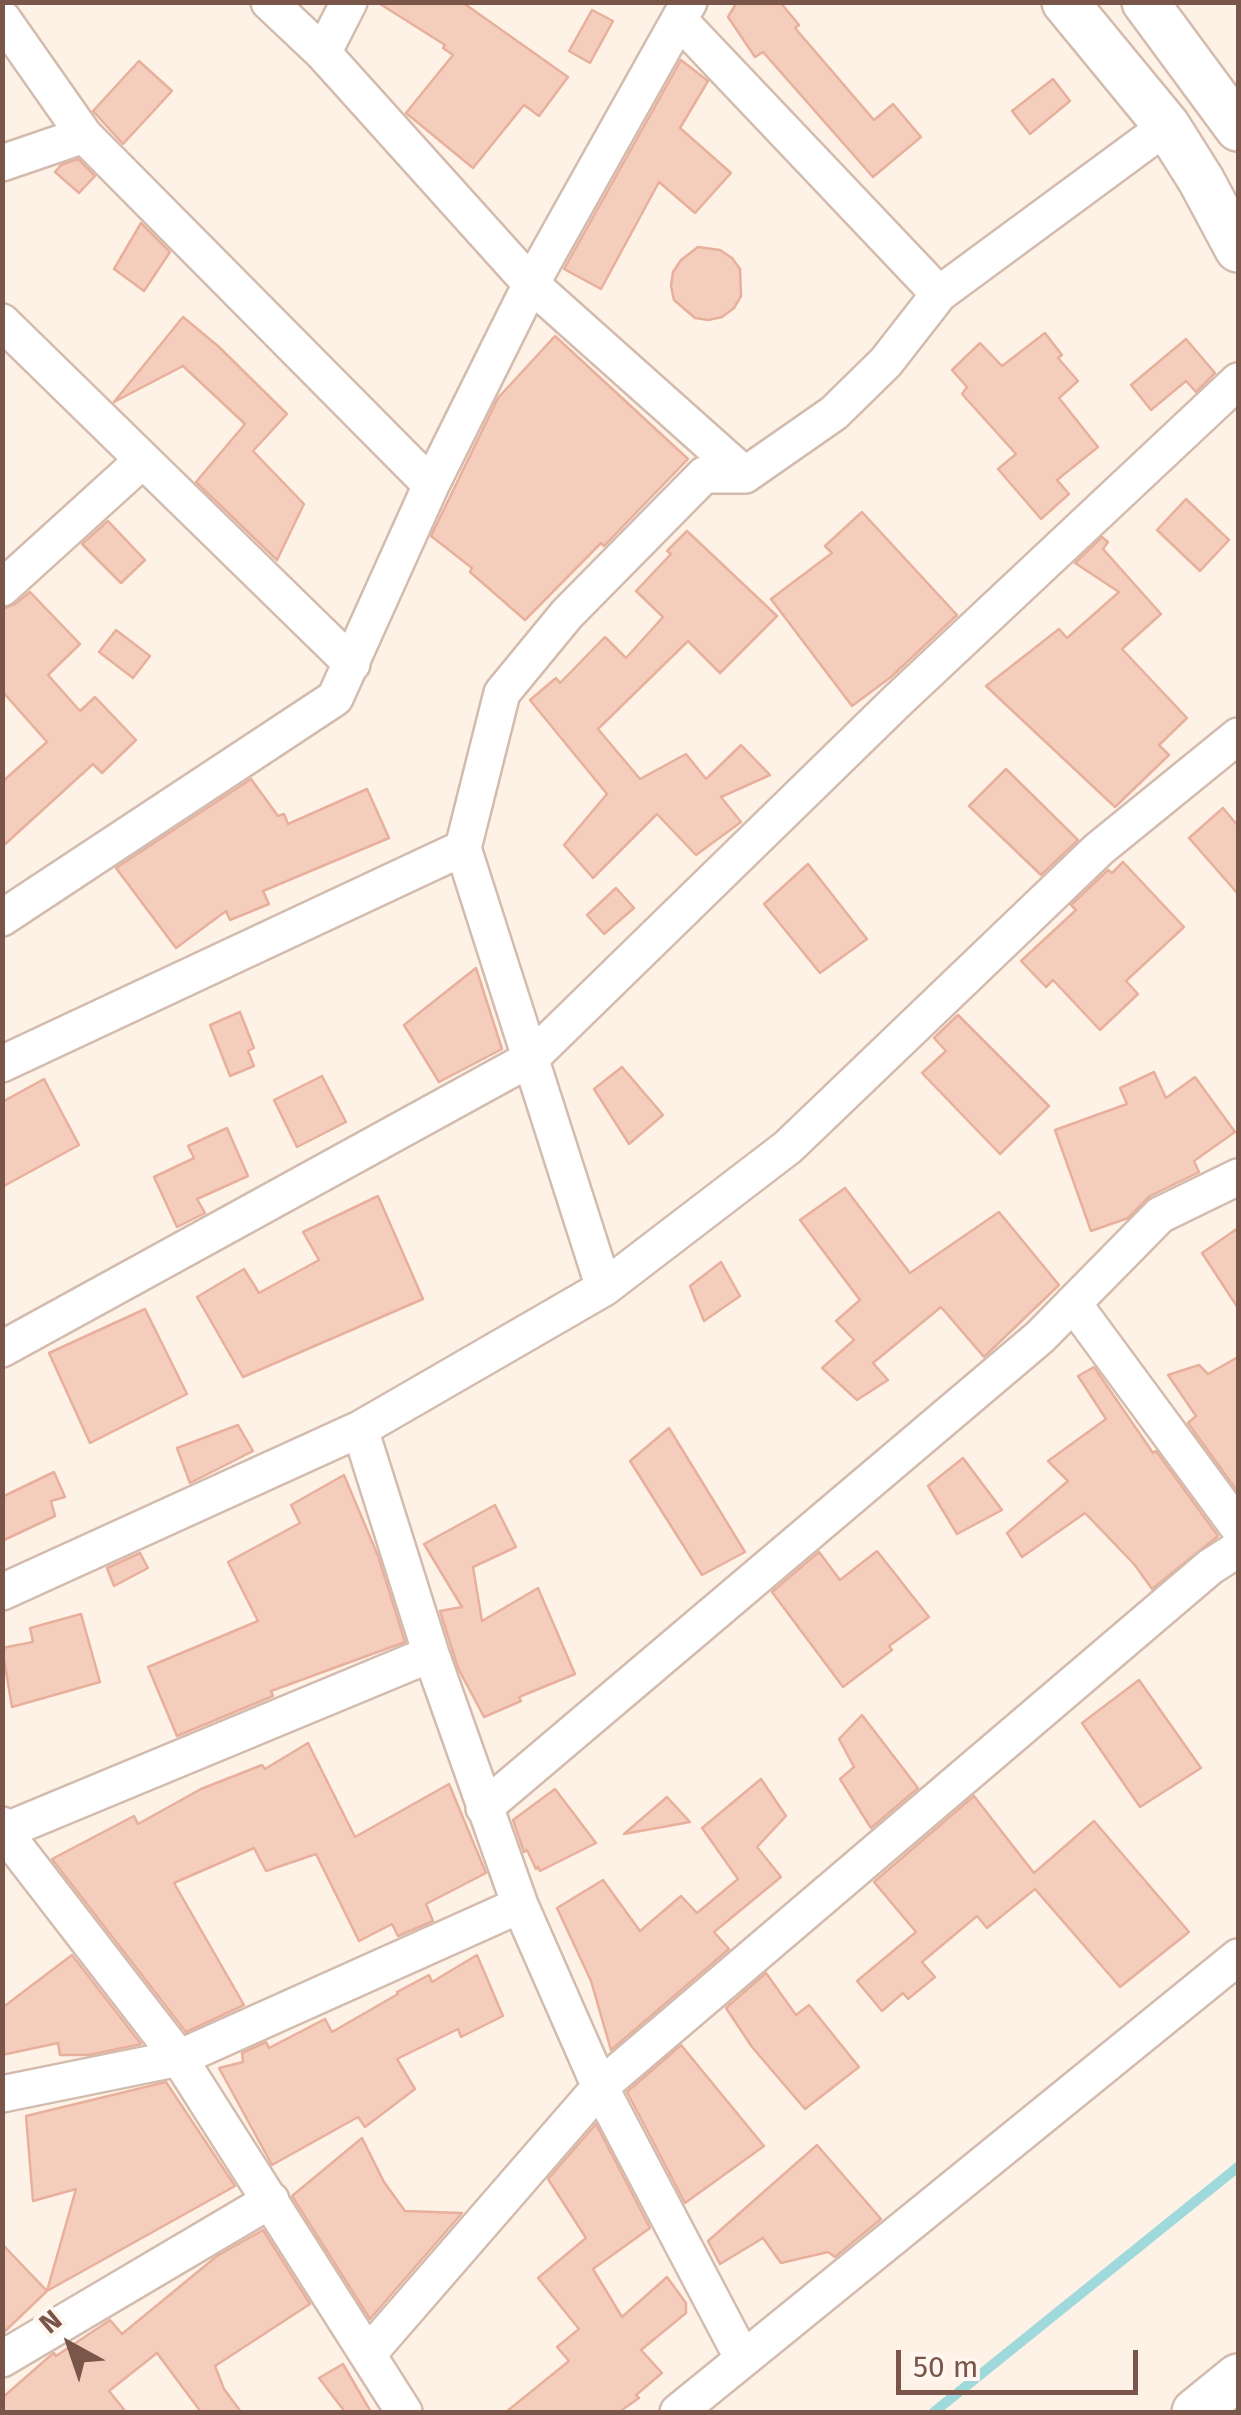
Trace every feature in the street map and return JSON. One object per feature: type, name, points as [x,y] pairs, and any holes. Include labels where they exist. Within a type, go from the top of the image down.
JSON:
[{"type":"street","points":[[269,2],[323,52],[531,284],[745,474]]},
{"type":"street","points":[[323,52],[349,2]]},
{"type":"street","points":[[1065,2],[1167,126],[1238,249]]},
{"type":"street","points":[[1145,2],[1238,127]]},
{"type":"street","points":[[2,918],[335,698],[431,485],[531,284],[684,12],[939,294]]},
{"type":"street","points":[[2,18],[84,135],[431,485]]},
{"type":"street","points":[[604,1288],[463,848],[502,694],[567,614],[704,475],[745,474],[834,413],[886,362],[939,294],[1167,126]]},
{"type":"street","points":[[2,163],[84,135]]},
{"type":"street","points":[[2,322],[352,664]]},
{"type":"street","points":[[2,1349],[530,1058],[896,702],[1238,381]]},
{"type":"street","points":[[2,588],[143,460]]},
{"type":"street","points":[[2,1592],[360,1429],[604,1288],[788,1148],[1099,849],[1238,736]]},
{"type":"street","points":[[2,1064],[463,848]]},
{"type":"street","points":[[484,1808],[1040,1337],[1160,1215],[1238,1177]]},
{"type":"street","points":[[1074,1303],[1238,1527]]},
{"type":"street","points":[[360,1429],[432,1654],[520,1905],[600,2088],[743,2359]]},
{"type":"street","points":[[369,2353],[600,2088],[1210,1567],[1238,1548]]},
{"type":"street","points":[[404,2412],[179,2058],[3,1830],[432,1654]]},
{"type":"street","points":[[2,2094],[179,2058],[520,1905]]},
{"type":"street","points":[[678,2412],[1238,1957]]},
{"type":"street","points":[[2,2359],[270,2200]]},
{"type":"street","points":[[1194,2412],[1238,2377]]},
{"type":"building","points":[[377,2],[462,2],[568,77],[539,116],[524,105],[473,168],[406,113],[453,55],[443,48],[445,45]]},
{"type":"building","points":[[737,2],[780,2],[799,25],[795,28],[874,120],[893,104],[921,137],[873,177],[763,52],[755,57],[728,17]]},
{"type":"building","points":[[592,10],[613,21],[590,63],[569,51]]},
{"type":"building","points":[[681,60],[708,81],[680,128],[731,173],[695,213],[659,182],[601,289],[564,269]]},
{"type":"building","points":[[139,61],[172,91],[123,144],[93,111]]},
{"type":"building","points":[[1053,79],[1070,101],[1030,134],[1012,111]]},
{"type":"building","points":[[78,159],[95,176],[79,193],[55,172],[61,165]]},
{"type":"building","points":[[141,223],[170,252],[144,291],[114,269]]},
{"type":"building","points":[[698,247],[720,250],[740,269],[741,296],[722,317],[695,318],[674,300],[673,272]]},
{"type":"building","points":[[183,317],[287,414],[253,451],[304,504],[277,560],[196,482],[245,424],[183,366],[114,402]]},
{"type":"building","points":[[1045,333],[1062,355],[1058,358],[1078,381],[1059,398],[1098,447],[1057,480],[1069,494],[1041,519],[998,469],[1016,454],[962,394],[967,387],[952,370],[980,343],[1002,366]]},
{"type":"building","points":[[555,336],[688,459],[525,620],[470,572],[472,568],[431,536],[498,398]]},
{"type":"building","points":[[1186,339],[1215,373],[1196,392],[1186,381],[1151,410],[1131,385]]},
{"type":"building","points":[[1186,499],[1229,540],[1200,571],[1157,530]]},
{"type":"building","points":[[862,512],[957,615],[891,677],[852,706],[771,599],[832,553],[825,546]]},
{"type":"building","points":[[108,521],[145,560],[121,583],[82,544]]},
{"type":"building","points":[[687,531],[777,616],[720,673],[688,641],[598,729],[640,779],[686,754],[706,779],[741,745],[770,775],[721,797],[741,822],[696,855],[657,814],[593,878],[564,845],[607,794],[530,700],[556,678],[560,683],[605,637],[626,658],[663,617],[636,591]]},
{"type":"building","points":[[1102,537],[1108,542],[1103,549],[1161,614],[1122,649],[1187,718],[1159,745],[1169,755],[1115,807],[986,686],[1059,629],[1067,638],[1119,592],[1075,563]]},
{"type":"building","points":[[30,592],[80,644],[48,675],[80,711],[95,697],[136,740],[102,773],[93,764],[2,847],[2,782],[47,742],[2,691],[2,609]]},
{"type":"building","points":[[116,630],[150,656],[133,678],[99,652]]},
{"type":"building","points":[[1006,769],[1078,840],[1041,875],[969,806]]},
{"type":"building","points":[[251,779],[278,816],[284,814],[288,824],[367,789],[389,838],[263,891],[269,904],[230,920],[226,911],[176,948],[116,868]]},
{"type":"building","points":[[1223,808],[1238,826],[1238,894],[1189,838]]},
{"type":"building","points":[[1123,862],[1184,927],[1126,981],[1138,994],[1100,1030],[1053,980],[1046,987],[1021,961],[1076,910],[1071,905],[1108,870],[1112,873]]},
{"type":"building","points":[[808,864],[867,939],[820,973],[764,904]]},
{"type":"building","points":[[616,888],[634,908],[604,934],[587,915]]},
{"type":"building","points":[[476,968],[502,1049],[439,1082],[404,1025]]},
{"type":"building","points":[[240,1012],[254,1048],[248,1051],[254,1066],[230,1076],[210,1025]]},
{"type":"building","points":[[958,1015],[1049,1106],[1000,1154],[922,1073],[946,1051],[934,1038]]},
{"type":"building","points":[[622,1067],[663,1115],[629,1144],[594,1089]]},
{"type":"building","points":[[1154,1072],[1166,1098],[1195,1077],[1235,1132],[1194,1161],[1199,1172],[1150,1196],[1128,1218],[1091,1231],[1055,1130],[1127,1104],[1120,1088]]},
{"type":"building","points":[[322,1076],[346,1122],[297,1147],[274,1100]]},
{"type":"building","points":[[44,1079],[79,1145],[2,1187],[2,1102]]},
{"type":"building","points":[[227,1128],[248,1176],[197,1199],[205,1213],[177,1227],[154,1177],[194,1158],[188,1146]]},
{"type":"building","points":[[845,1188],[910,1273],[999,1212],[1059,1285],[984,1357],[941,1307],[873,1363],[888,1380],[857,1400],[822,1368],[854,1340],[836,1321],[860,1300],[800,1220]]},
{"type":"building","points":[[378,1196],[423,1299],[243,1377],[197,1297],[244,1269],[259,1293],[319,1260],[303,1232]]},
{"type":"building","points":[[1238,1228],[1238,1308],[1202,1253]]},
{"type":"building","points":[[721,1262],[740,1296],[704,1321],[690,1286]]},
{"type":"building","points":[[145,1309],[187,1394],[90,1443],[49,1353]]},
{"type":"building","points":[[1238,1357],[1238,1492],[1188,1423],[1196,1416],[1168,1375],[1199,1365],[1208,1374]]},
{"type":"building","points":[[1094,1367],[1153,1453],[1156,1451],[1218,1536],[1152,1589],[1134,1564],[1085,1513],[1022,1557],[1007,1533],[1068,1481],[1048,1461],[1106,1419],[1078,1376]]},
{"type":"building","points":[[238,1425],[253,1451],[190,1483],[177,1448]]},
{"type":"building","points":[[669,1428],[745,1552],[702,1575],[630,1461]]},
{"type":"building","points":[[963,1458],[1002,1510],[957,1534],[928,1486]]},
{"type":"building","points":[[54,1472],[65,1497],[51,1501],[55,1516],[2,1541],[2,1497]]},
{"type":"building","points":[[344,1475],[378,1556],[405,1642],[271,1691],[273,1696],[177,1736],[148,1667],[258,1621],[228,1562],[300,1523],[291,1505]]},
{"type":"building","points":[[495,1505],[516,1547],[473,1567],[482,1621],[538,1588],[575,1674],[519,1697],[521,1701],[484,1717],[458,1668],[440,1611],[462,1607],[424,1544]]},
{"type":"building","points":[[877,1551],[929,1617],[843,1687],[772,1592],[819,1552],[840,1580]]},
{"type":"building","points":[[140,1553],[148,1568],[114,1586],[107,1568]]},
{"type":"building","points":[[81,1614],[100,1682],[12,1707],[2,1648],[33,1642],[30,1628]]},
{"type":"building","points":[[1139,1680],[1201,1768],[1140,1807],[1082,1723]]},
{"type":"building","points":[[862,1715],[918,1788],[871,1828],[840,1779],[854,1767],[839,1739]]},
{"type":"building","points":[[308,1743],[355,1837],[449,1784],[486,1873],[426,1904],[433,1921],[398,1936],[392,1924],[359,1941],[316,1854],[266,1871],[254,1848],[174,1883],[244,2005],[186,2032],[52,1859],[134,1816],[138,1824],[201,1789],[262,1765],[265,1769]]},
{"type":"building","points":[[761,1779],[786,1816],[757,1847],[781,1877],[714,1932],[729,1949],[611,2050],[591,1981],[557,1908],[603,1880],[640,1931],[681,1896],[697,1913],[738,1879],[702,1828]]},
{"type":"building","points":[[555,1789],[596,1843],[540,1871],[527,1850],[524,1852],[513,1820]]},
{"type":"building","points":[[974,1796],[1034,1873],[1094,1821],[1189,1932],[1120,1987],[1035,1889],[987,1928],[977,1916],[922,1962],[935,1977],[908,1999],[903,1993],[882,2011],[857,1981],[916,1932],[874,1882]]},
{"type":"building","points":[[667,1797],[690,1822],[624,1834]]},
{"type":"building","points":[[72,1955],[141,2044],[89,2055],[60,2055],[58,2043],[2,2055],[2,2008]]},
{"type":"building","points":[[477,1955],[503,2016],[461,2037],[458,2029],[397,2059],[415,2089],[365,2127],[358,2117],[272,2165],[219,2068],[243,2062],[242,2053],[266,2042],[269,2048],[325,2019],[332,2032],[429,1975],[432,1982]]},
{"type":"building","points":[[766,1973],[796,2015],[809,2005],[859,2067],[805,2109],[752,2047],[726,2008]]},
{"type":"building","points":[[681,2045],[764,2146],[685,2203],[627,2092]]},
{"type":"building","points":[[166,2082],[235,2186],[47,2291],[76,2189],[33,2201],[26,2116]]},
{"type":"building","points":[[596,2124],[650,2228],[593,2269],[622,2317],[667,2277],[686,2303],[686,2313],[641,2350],[662,2373],[636,2395],[639,2398],[619,2412],[506,2412],[569,2361],[557,2347],[579,2329],[538,2278],[586,2238],[548,2179]]},
{"type":"building","points":[[362,2138],[384,2182],[405,2211],[462,2213],[370,2319],[292,2196]]},
{"type":"building","points":[[817,2145],[881,2219],[835,2257],[828,2252],[781,2263],[763,2238],[720,2264],[708,2241]]},
{"type":"building","points":[[263,2230],[310,2304],[215,2366],[224,2389],[241,2412],[201,2412],[157,2353],[109,2391],[126,2412],[2,2412],[2,2398],[54,2353],[56,2356],[110,2320],[122,2334],[217,2256]]},
{"type":"building","points":[[2,2244],[47,2291],[2,2334]]},
{"type":"building","points":[[343,2364],[371,2412],[345,2412],[319,2378]]},
{"type":"waterway","points":[[934,2412],[1238,2167]]}]
